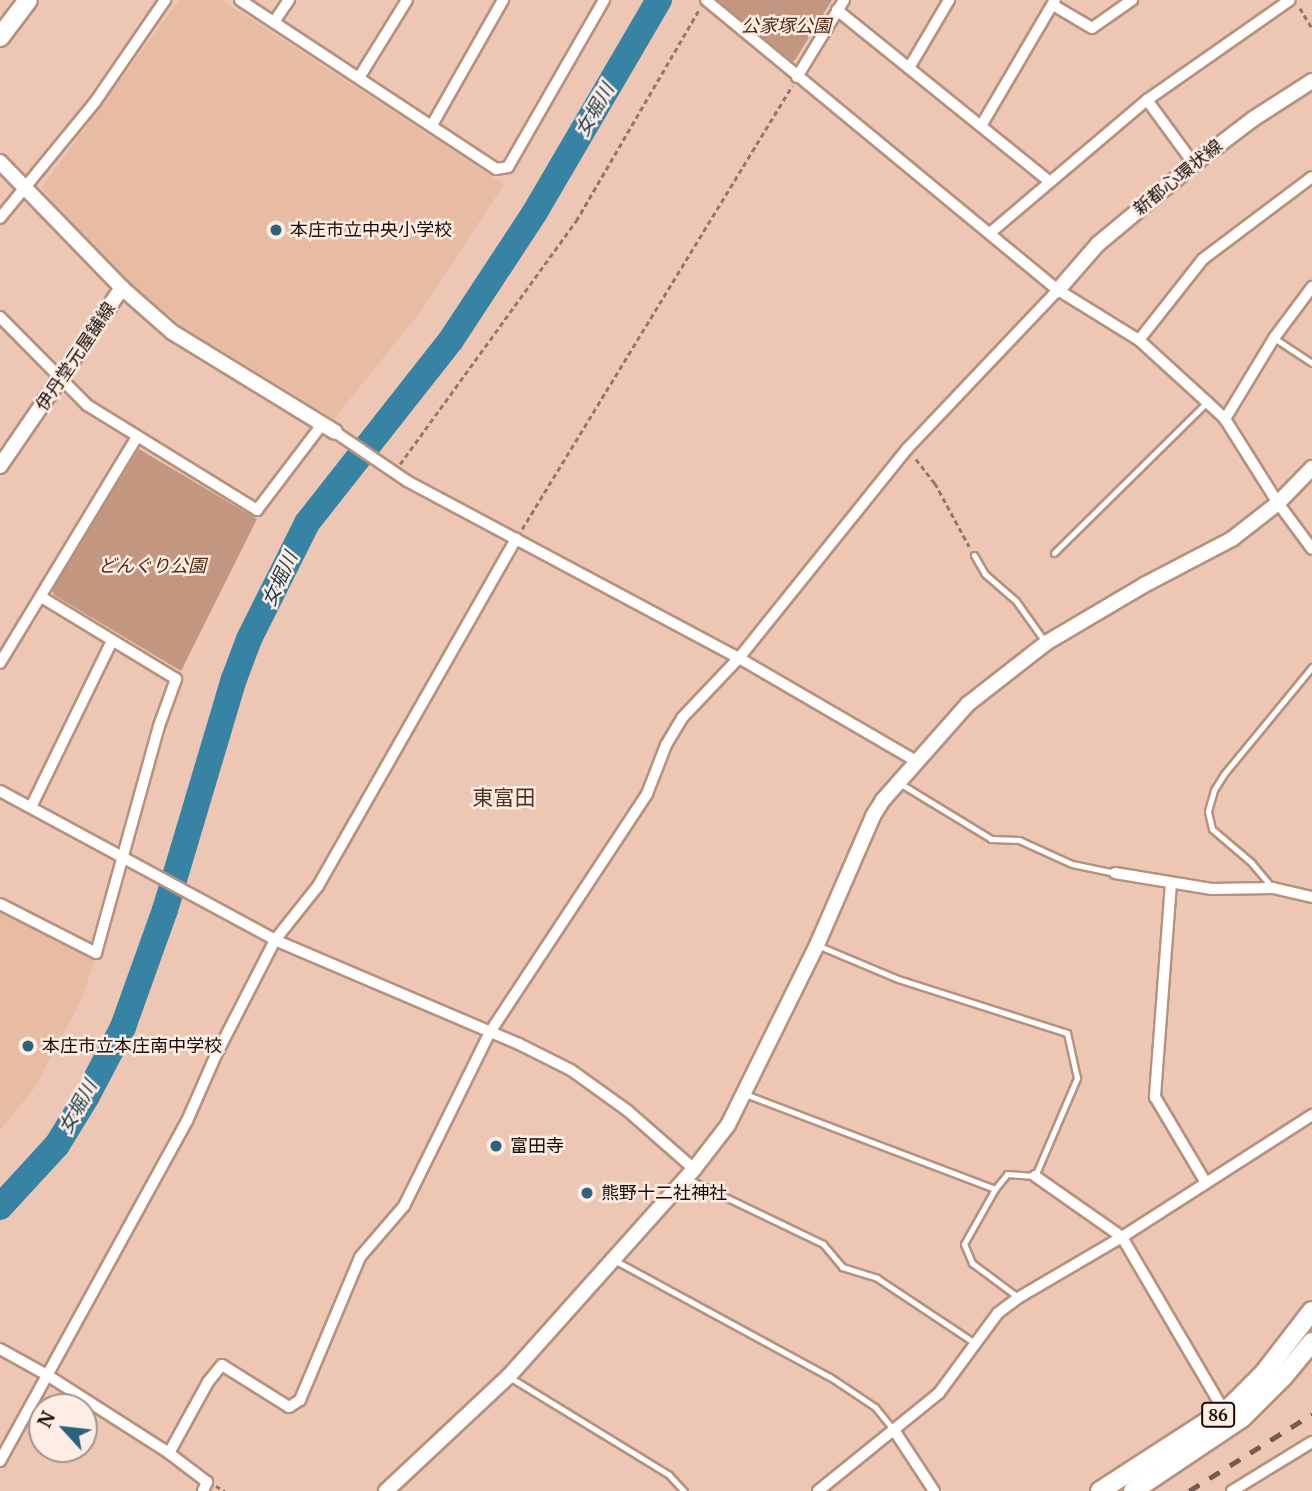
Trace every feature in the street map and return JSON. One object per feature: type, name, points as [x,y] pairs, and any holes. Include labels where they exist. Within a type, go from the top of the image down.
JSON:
[{"type":"main road","points":[[0,37],[28,0]]},
{"type":"main road","name":"86","points":[[1100,1491],[1224,1411],[1264,1373],[1312,1311]]},
{"type":"main road","name":"86","points":[[1133,1491],[1242,1418],[1284,1376],[1312,1342]]},
{"type":"street","points":[[0,218],[95,102],[165,0]]},
{"type":"street","points":[[240,0],[360,76],[496,169],[508,167],[604,0]]},
{"type":"street","points":[[274,22],[289,0]]},
{"type":"street","points":[[360,76],[407,0]]},
{"type":"street","points":[[432,125],[503,0]]},
{"type":"street","points":[[705,0],[1058,290],[1139,341],[1207,402],[1225,419],[1278,503],[1312,548]]},
{"type":"street","points":[[797,77],[844,0]]},
{"type":"street","points":[[909,68],[949,0]]},
{"type":"street","points":[[981,126],[1054,2],[1092,29],[1132,0]]},
{"type":"street","points":[[990,233],[1147,100],[1294,2]]},
{"type":"street","points":[[837,10],[1049,181]]},
{"type":"street","name":"新都心環状線","points":[[1058,290],[1098,244],[1194,164],[1253,119],[1312,81]]},
{"type":"street","points":[[1147,100],[1194,164]]},
{"type":"street","name":"伊丹堂元屋舗線","points":[[0,162],[122,288],[62,380],[0,466]]},
{"type":"street","points":[[1139,341],[1203,259],[1312,177]]},
{"type":"street","points":[[1225,419],[1274,338],[1312,287]]},
{"type":"street","points":[[122,288],[172,332],[323,423],[394,472],[739,658],[918,762]]},
{"type":"street","points":[[169,1453],[208,1382],[222,1365],[289,1407],[300,1400],[360,1257],[404,1206],[491,1032],[647,794],[666,745],[682,718],[739,658],[907,449],[1058,290]]},
{"type":"street","points":[[2,324],[87,405],[136,438],[257,510],[323,423]]},
{"type":"street","points":[[0,663],[136,438]]},
{"type":"street","points":[[386,1491],[509,1376],[689,1174],[728,1125],[817,945],[873,816],[898,782],[968,704],[1003,673],[1046,643],[1144,585],[1232,539],[1278,503],[1312,468]]},
{"type":"street","points":[[0,1461],[187,1121],[216,1055],[275,940],[318,886],[516,538]]},
{"type":"street","points":[[0,904],[96,953],[159,726],[176,678],[41,597]]},
{"type":"street","points":[[31,807],[112,641]]},
{"type":"street","points":[[0,791],[275,940],[491,1032],[570,1070],[628,1111],[689,1174]]},
{"type":"street","points":[[1115,873],[1212,889],[1273,888],[1312,897]]},
{"type":"street","points":[[1171,883],[1155,1097],[1206,1183]]},
{"type":"street","points":[[818,1491],[939,1393],[998,1313],[1312,1115]]},
{"type":"street","points":[[1035,1176],[1122,1237],[1224,1411]]},
{"type":"street","points":[[0,1349],[47,1375],[169,1453],[207,1482],[203,1491]]},
{"type":"street","points":[[894,1430],[934,1491]]},
{"type":"street","points":[[1232,1491],[1312,1442]]},
{"type":"lane","points":[[1274,338],[1312,363]]},
{"type":"lane","points":[[1054,553],[1207,402]]},
{"type":"lane","points":[[974,555],[985,574],[1016,601],[1046,643]]},
{"type":"lane","points":[[1273,888],[1252,863],[1212,829],[1208,811],[1214,790],[1224,774],[1312,667]]},
{"type":"lane","points":[[898,782],[991,839],[1018,840],[1072,864],[1115,873]]},
{"type":"lane","points":[[817,945],[898,979],[1067,1034],[1077,1078],[1035,1176],[1007,1174],[995,1189],[964,1244],[972,1262],[1018,1298]]},
{"type":"lane","points":[[744,1094],[995,1189]]},
{"type":"lane","points":[[689,1174],[823,1244],[842,1267],[877,1278],[976,1344]]},
{"type":"lane","points":[[613,1259],[830,1377],[875,1407],[894,1430]]},
{"type":"lane","points":[[509,1376],[669,1475],[684,1491]]},
{"type":"path","points":[[394,472],[576,221],[705,0]]},
{"type":"path","points":[[1294,2],[1312,28]]},
{"type":"path","points":[[516,538],[797,77]]},
{"type":"path","points":[[907,449],[935,483],[974,555]]},
{"type":"shaded area","name":"本庄市立中央小学校","points":[[179,0],[222,0],[504,184],[421,311],[334,419],[182,326],[115,271],[41,188]]},
{"type":"shaded area","name":"本庄市立本庄南中学校","points":[[0,909],[95,959],[80,1003],[33,1090],[0,1130]]},
{"type":"green space","name":"公家塚公園","points":[[715,0],[832,0],[795,60],[789,64]]},
{"type":"green space","name":"どんぐり公園","points":[[139,449],[257,519],[181,671],[54,595],[52,589]]},
{"type":"waterway","name":"女堀川","points":[[0,1207],[57,1145],[87,1096],[123,1027],[165,910],[234,679],[249,639],[307,523],[451,340],[535,212],[659,0]]},
{"type":"railway","points":[[1189,1491],[1312,1414]]},
{"type":"place","name":"本庄市立中央小学校","points":[[276,230]]},
{"type":"place","name":"本庄市立本庄南中学校","points":[[28,1046]]},
{"type":"place","name":"富田寺","points":[[496,1146]]},
{"type":"place","name":"熊野十二社神社","points":[[587,1193]]},
{"type":"district","name":"東富田","points":[[504,798]]}]
